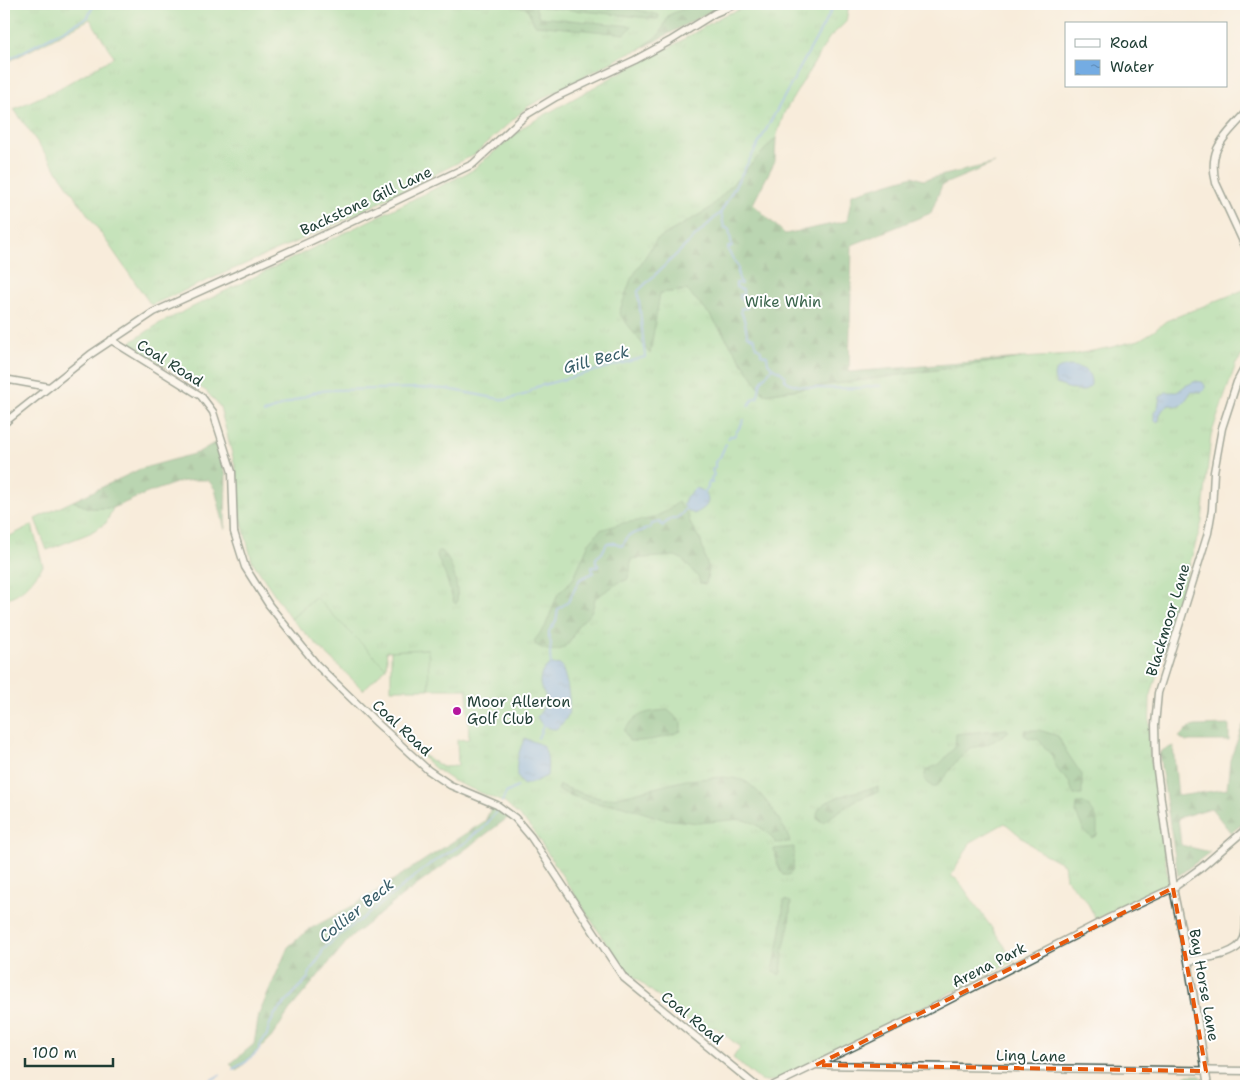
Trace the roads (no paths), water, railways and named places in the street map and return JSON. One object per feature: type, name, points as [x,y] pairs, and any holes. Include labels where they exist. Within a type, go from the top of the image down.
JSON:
[{"type":"street","name":"Backstone Gill Lane","points":[[5,422],[111,340],[161,309],[307,243],[473,164],[526,115],[556,97],[635,60],[715,13],[736,4]]},
{"type":"street","points":[[1246,113],[1220,142],[1213,161],[1213,172],[1216,182],[1246,248]]},
{"type":"street","name":"Coal Road","points":[[111,340],[201,396],[213,412],[232,472],[234,532],[246,567],[269,605],[317,665],[428,770],[450,785],[497,805],[515,818],[531,837],[624,978],[756,1086]]},
{"type":"street","name":"Blackmoor Lane","points":[[1173,888],[1155,749],[1158,693],[1208,534],[1212,510],[1214,472],[1222,428],[1237,382],[1246,365]]},
{"type":"street","points":[[4,379],[49,387]]},
{"type":"street","points":[[4,413],[5,422]]},
{"type":"street","name":"Arena Park","points":[[772,1086],[1173,888],[1202,867],[1246,828]]},
{"type":"street","name":"Bay Horse Lane","points":[[1173,888],[1188,961],[1208,1086]]},
{"type":"street","points":[[1188,961],[1220,956],[1239,946],[1245,940],[1246,918]]},
{"type":"street","name":"Ling Lane","points":[[816,1065],[1206,1072],[1246,1071]]},
{"type":"water","points":[[1069,366],[1081,368],[1090,376],[1091,385],[1084,391],[1077,391],[1056,384],[1054,373],[1058,369]]},
{"type":"water","points":[[1196,381],[1202,382],[1205,385],[1205,389],[1202,392],[1191,392],[1181,405],[1165,407],[1159,421],[1156,422],[1154,420],[1154,412],[1158,407],[1160,397],[1166,392],[1177,392]]},
{"type":"water","points":[[695,488],[704,492],[708,502],[703,509],[694,514],[683,505],[686,497]]},
{"type":"water","points":[[551,664],[561,665],[567,683],[569,698],[567,717],[556,729],[545,726],[537,717],[545,701],[540,678],[545,668]]},
{"type":"water","points":[[525,738],[544,747],[548,768],[547,776],[523,785],[517,775],[517,765]]},
{"type":"waterway","points":[[4,62],[88,17],[94,4]]},
{"type":"waterway","name":"Gill Beck","points":[[264,413],[318,391],[332,390],[447,389],[505,400],[527,394],[536,387],[645,357],[638,291],[721,212],[835,4]]},
{"type":"waterway","name":"Collier Beck","points":[[721,213],[724,227],[729,229],[732,247],[728,247],[729,252],[738,267],[738,276],[741,284],[736,283],[736,287],[743,290],[740,298],[746,301],[747,308],[741,308],[741,312],[747,335],[755,339],[756,347],[761,350],[761,354],[767,356],[768,363],[773,368],[762,381],[757,398],[754,398],[748,406]]},
{"type":"waterway","points":[[773,368],[785,376],[785,380],[800,386],[832,388],[880,386]]},
{"type":"waterway","name":"Collier Beck","points":[[728,439],[730,436],[734,436],[744,420]]},
{"type":"waterway","name":"Collier Beck","points":[[704,492],[708,488],[708,482],[712,483],[711,478],[714,475],[712,470],[726,444]]},
{"type":"waterway","name":"Collier Beck","points":[[551,666],[549,631],[556,621],[558,609],[568,602],[580,579],[593,573],[592,567],[598,567],[596,558],[602,553],[607,543],[616,543],[622,546],[629,535],[650,528],[652,524],[660,522],[662,526],[670,519],[675,519],[688,508]]},
{"type":"waterway","name":"Collier Beck","points":[[538,738],[544,724]]},
{"type":"waterway","name":"Collier Beck","points":[[502,802],[506,793],[517,787]]},
{"type":"waterway","name":"Collier Beck","points":[[233,1069],[246,1062],[259,1050],[259,1046],[267,1035],[275,1014],[308,978],[323,950],[338,936],[430,864],[481,831],[497,811]]},
{"type":"waterway","name":"Collier Beck","points":[[207,1082],[220,1075]]},
{"type":"waterway","name":"Collier Beck","points":[[175,1086],[200,1083]]},
{"type":"place","name":"Moor Allerton Golf Club","points":[[457,711]]},
{"type":"park label","name":"Wike Whin","points":[[783,302]]}]
